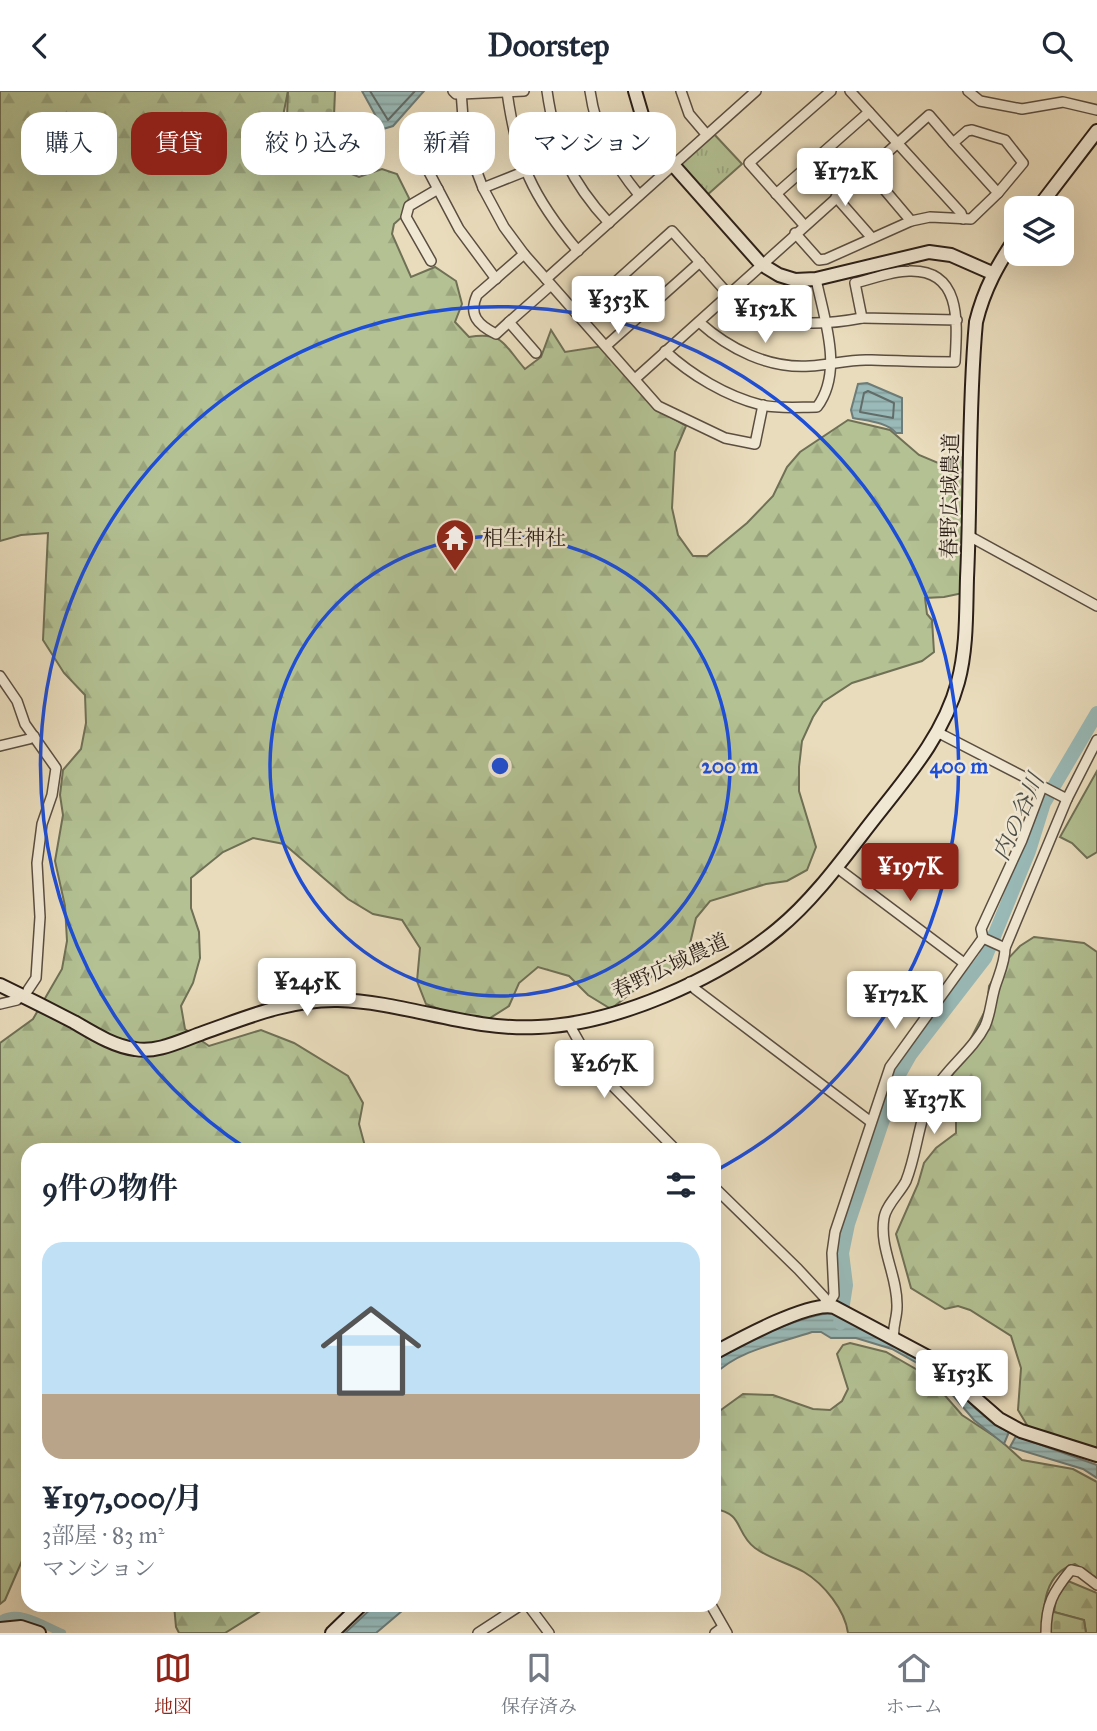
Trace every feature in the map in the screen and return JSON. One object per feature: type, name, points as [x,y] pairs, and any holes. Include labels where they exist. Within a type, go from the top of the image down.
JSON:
[{"type":"street","points":[[462,112],[458,92],[524,91]]},
{"type":"street","points":[[547,91],[550,112]]},
{"type":"street","points":[[590,91],[595,112]]},
{"type":"street","points":[[635,91],[641,112]]},
{"type":"street","points":[[681,91],[689,114],[706,134]]},
{"type":"street","points":[[676,162],[756,91]]},
{"type":"street","points":[[804,225],[749,163],[831,91]]},
{"type":"street","points":[[850,91],[961,213],[963,219]]},
{"type":"street","points":[[968,91],[980,101],[1022,109],[1063,102],[1097,110]]},
{"type":"street","points":[[1072,91],[1072,103]]},
{"type":"street","points":[[507,92],[510,112]]},
{"type":"street","points":[[776,194],[869,112]]},
{"type":"street","points":[[635,379],[929,115],[998,193]]},
{"type":"street","points":[[795,233],[819,260],[911,221],[930,217],[963,219],[976,216],[1023,163],[1005,140],[967,131],[953,143]]},
{"type":"street","points":[[1047,196],[1097,131]]},
{"type":"street","points":[[676,168],[761,264],[779,275],[794,280],[816,279],[929,252],[951,255],[992,274]]},
{"type":"street","points":[[867,169],[911,221]]},
{"type":"street","points":[[431,175],[459,229],[496,279]]},
{"type":"street","points":[[478,175],[504,227],[524,254],[658,406],[725,438],[755,444],[763,405]]},
{"type":"street","points":[[483,188],[515,175]]},
{"type":"street","points":[[527,175],[553,221],[578,251]]},
{"type":"street","points":[[572,175],[609,223]]},
{"type":"street","points":[[622,175],[639,195]]},
{"type":"street","points":[[524,254],[477,295],[473,304],[473,316],[483,328],[496,334],[578,251],[662,175]]},
{"type":"street","points":[[431,261],[407,217],[409,206],[438,189]]},
{"type":"street","points":[[836,197],[872,239]]},
{"type":"street","points":[[579,315],[672,231],[738,303],[782,322],[825,323],[862,318],[957,320]]},
{"type":"street","name":"春野広域農道","points":[[0,985],[102,1037],[124,1047],[140,1050],[174,1043],[280,1006],[336,1000],[366,1002],[473,1024],[540,1027],[569,1024],[637,1006],[719,970],[779,929],[836,867],[909,775],[937,732],[958,683],[963,656],[969,536],[975,331],[981,301],[992,274],[1004,256]]},
{"type":"street","points":[[607,345],[700,263]]},
{"type":"street","points":[[699,322],[737,349],[762,359],[807,366],[868,360],[955,362],[957,320],[948,286],[933,276],[909,271],[855,282],[862,318]]},
{"type":"street","points":[[665,351],[704,381],[763,405],[817,407],[822,400],[832,364],[816,279]]},
{"type":"street","points":[[509,322],[536,353]]},
{"type":"street","points":[[969,536],[1097,607]]},
{"type":"street","points":[[0,676],[17,701],[25,724],[56,768],[52,795],[42,824],[37,863],[40,916],[36,978],[28,990]]},
{"type":"street","points":[[937,732],[1064,798]]},
{"type":"street","points":[[0,746],[34,736]]},
{"type":"street","points":[[894,1339],[892,1328],[897,1309],[895,1285],[883,1240],[884,1214],[905,1182],[924,1113],[934,1090],[978,1037],[986,1023],[1005,958],[1003,947],[1064,798],[1097,740]]},
{"type":"street","points":[[1003,947],[985,939],[981,929],[1043,787]]},
{"type":"street","points":[[836,867],[964,964]]},
{"type":"street","points":[[831,1306],[834,1295],[832,1253],[835,1232],[890,1066],[985,939]]},
{"type":"street","points":[[690,982],[695,989],[871,1122]]},
{"type":"street","points":[[0,1004],[17,1000]]},
{"type":"street","points":[[569,1024],[592,1065],[669,1143]]},
{"type":"street","points":[[721,1194],[798,1269],[831,1306],[928,1357],[999,1419],[1021,1431],[1097,1455]]},
{"type":"street","points":[[721,1350],[805,1311],[831,1306]]},
{"type":"street","points":[[1046,1633],[1046,1611],[1055,1589],[1070,1570],[1080,1572],[1097,1585]]},
{"type":"street","points":[[332,1633],[354,1612]]},
{"type":"street","points":[[478,1633],[510,1612]]},
{"type":"street","points":[[533,1612],[549,1633]]},
{"type":"street","points":[[715,1612],[725,1630],[715,1633]]},
{"type":"street","points":[[0,1629],[21,1627],[39,1633]]},
{"type":"green space","points":[[0,91],[288,91],[284,112],[241,112],[241,175],[359,177],[385,175],[385,170],[397,174],[409,198],[403,216],[394,224],[392,234],[411,277],[435,267],[456,281],[462,304],[455,322],[469,337],[496,338],[525,369],[541,357],[551,330],[565,352],[603,346],[657,409],[686,426],[675,452],[672,508],[678,535],[693,556],[707,556],[747,523],[773,496],[787,467],[800,452],[848,420],[890,430],[919,455],[938,463],[953,455],[963,457],[968,477],[963,593],[925,598],[927,614],[932,620],[934,652],[922,661],[852,683],[823,702],[802,741],[799,791],[816,847],[807,870],[787,881],[766,884],[710,901],[696,918],[682,965],[652,976],[611,1009],[588,995],[569,976],[538,967],[519,983],[509,1006],[487,1020],[462,1018],[426,1004],[417,981],[420,948],[402,920],[373,914],[348,899],[284,844],[253,838],[223,852],[191,878],[191,908],[199,932],[200,958],[193,983],[181,1006],[185,1029],[209,1046],[261,1030],[294,1043],[348,1076],[363,1103],[359,1124],[364,1143],[21,1143],[21,1563],[5,1600],[0,1604],[0,1043],[33,1019],[62,969],[67,941],[65,906],[55,861],[63,815],[60,795],[63,770],[81,749],[86,723],[85,695],[64,673],[43,640],[48,533],[21,535],[0,541]]},
{"type":"green space","points":[[288,91],[335,91],[334,112],[287,112]]},
{"type":"green space","points":[[713,133],[742,164],[706,196],[678,164]]},
{"type":"green space","points":[[1097,771],[1097,852],[1087,858],[1072,843],[1060,837]]},
{"type":"green space","points":[[1034,937],[1084,943],[1097,952],[1097,1455],[1030,1430],[1018,1410],[1021,1368],[1011,1336],[970,1310],[958,1306],[945,1309],[911,1288],[896,1234],[918,1184],[924,1163],[936,1148],[956,1133],[956,1105],[948,1093],[949,1081],[987,1007],[989,986],[1003,964],[1020,946]]},
{"type":"green space","points":[[850,1343],[886,1352],[928,1376],[962,1415],[1000,1440],[1022,1460],[1073,1469],[1097,1482],[1097,1578],[1075,1564],[1057,1575],[1047,1592],[1043,1633],[848,1633],[843,1615],[819,1583],[804,1572],[755,1548],[744,1536],[735,1519],[721,1510],[721,1410],[743,1394],[773,1395],[813,1409],[830,1410],[842,1401],[848,1389],[837,1354],[843,1345]]},
{"type":"green space","points":[[1068,1581],[1097,1593],[1097,1633],[1086,1633],[1084,1620],[1054,1612],[1056,1599]]},
{"type":"green space","points":[[1043,1611],[1084,1620],[1086,1633],[1043,1633]]},
{"type":"green space","points":[[175,1612],[259,1612],[225,1633],[179,1633]]},
{"type":"water","points":[[362,91],[424,91],[405,112],[399,112],[399,119],[393,126],[385,128],[385,112],[374,112]]},
{"type":"water","points":[[867,383],[902,398],[902,433],[896,433],[882,424],[853,418],[851,410],[858,384]]},
{"type":"water","points":[[833,1313],[937,1367],[975,1408],[995,1425],[1009,1432],[1004,1444],[974,1420],[933,1372],[892,1349],[856,1338],[831,1338],[821,1332],[812,1332],[747,1353],[721,1369],[721,1355],[725,1353],[789,1324]]},
{"type":"water","points":[[1016,1436],[1097,1465],[1097,1478],[1083,1469],[1010,1447]]},
{"type":"water","points":[[368,1612],[401,1612],[376,1633],[345,1633]]},
{"type":"waterway","name":"内の谷川","points":[[840,1323],[846,1285],[842,1253],[848,1224],[897,1078],[910,1055],[985,958],[1029,851],[1044,803],[1097,713]]},
{"type":"waterway","points":[[0,1620],[23,1617],[62,1633]]},
{"type":"place","name":"相生神社","points":[[455,572]]}]
